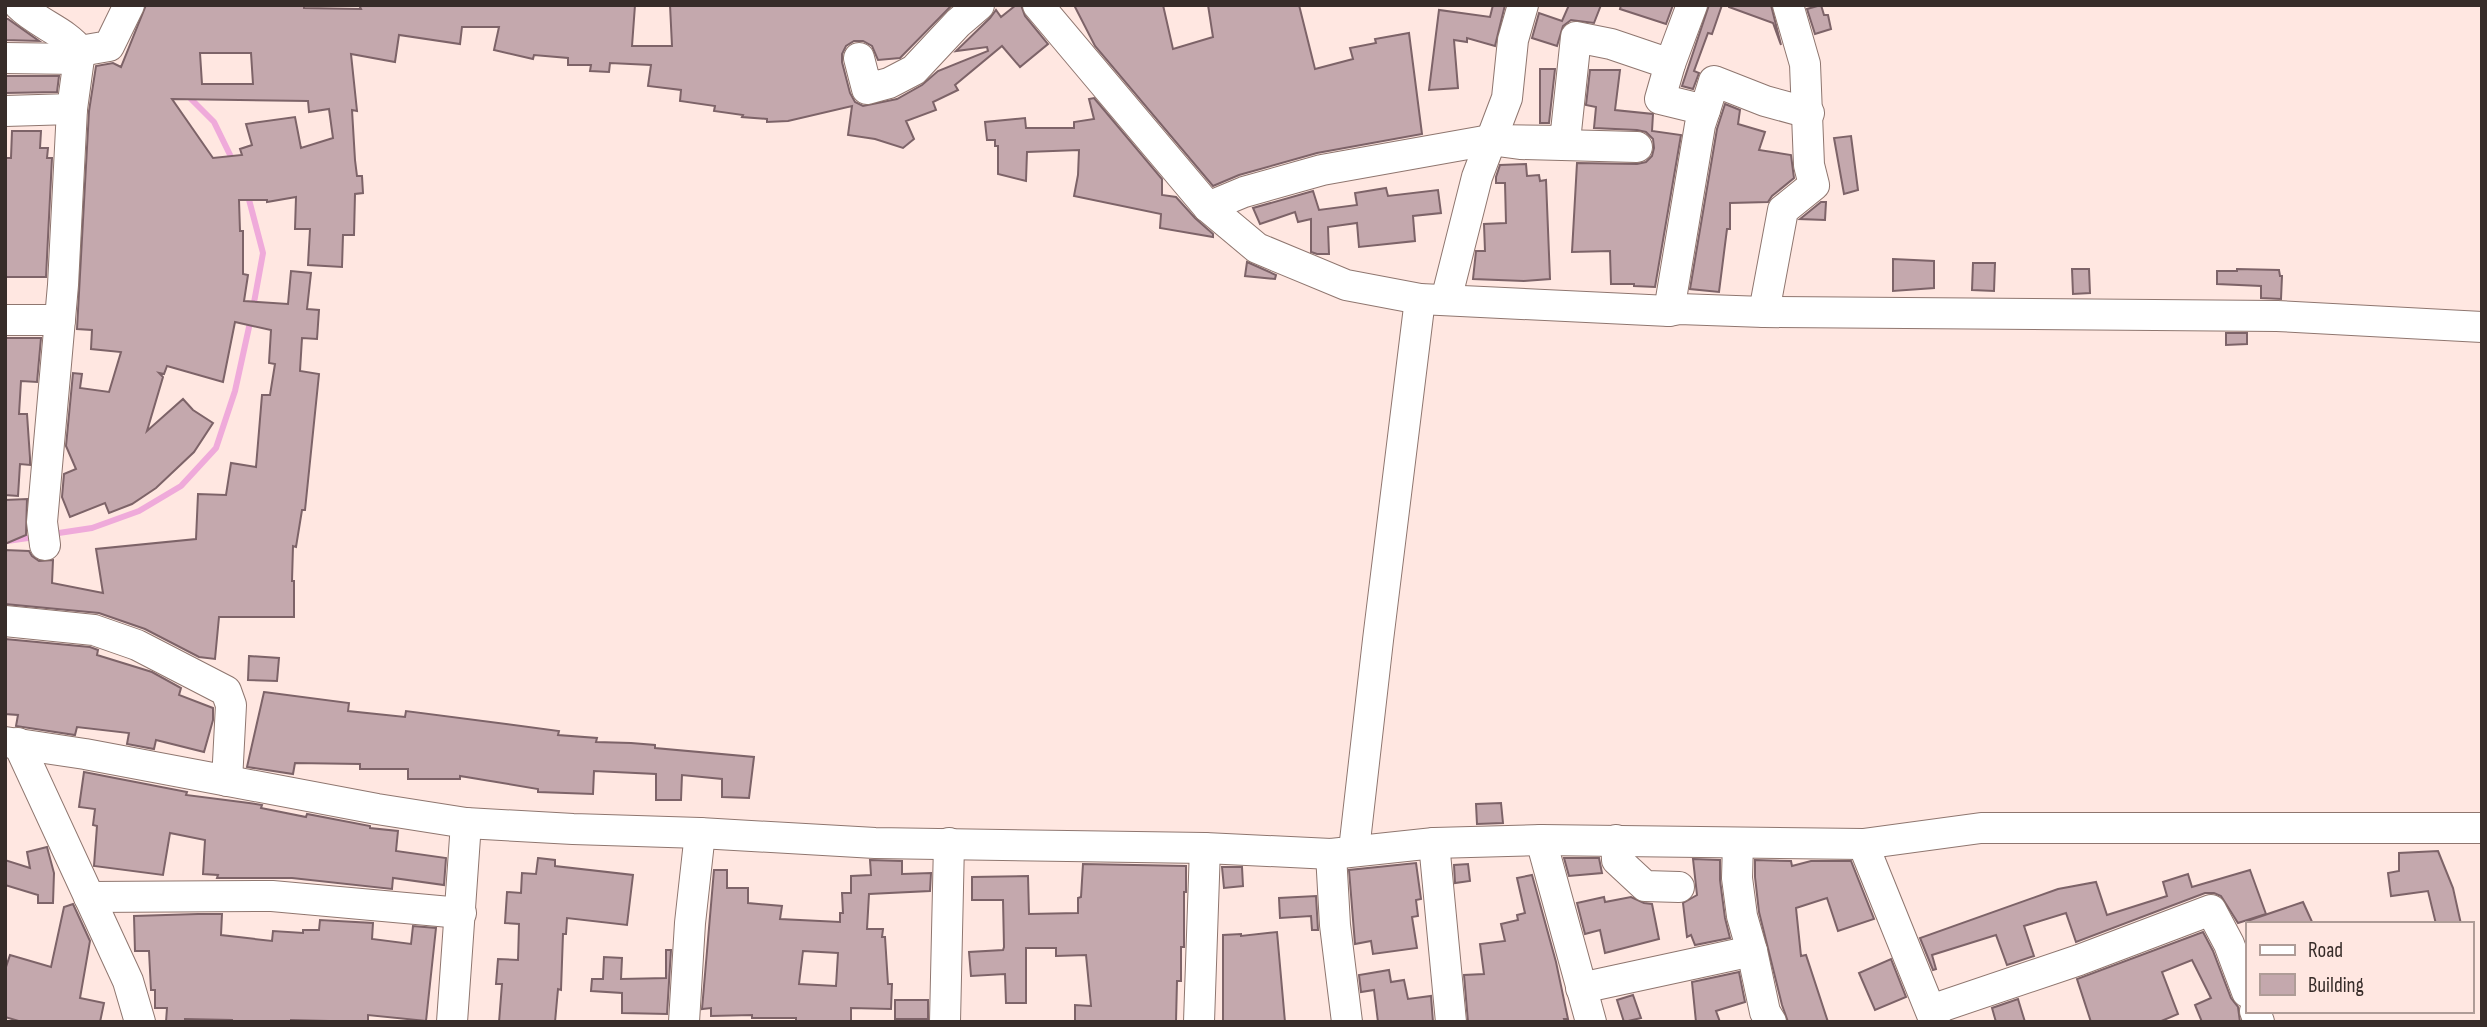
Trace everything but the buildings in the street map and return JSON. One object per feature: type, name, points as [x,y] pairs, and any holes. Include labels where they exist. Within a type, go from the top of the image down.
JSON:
[{"type":"street","points":[[19,5],[34,19],[89,52]]},
{"type":"street","points":[[43,533],[60,320],[72,109],[89,52],[130,5]]},
{"type":"street","points":[[859,58],[867,89],[889,83],[914,70],[958,23],[979,5]]},
{"type":"street","points":[[1038,5],[1208,207],[1257,248],[1346,285],[1433,299],[1669,311],[2277,316],[2482,327]]},
{"type":"street","points":[[1347,1022],[1335,925],[1343,852],[1433,299],[1507,98],[1513,40],[1523,5]]},
{"type":"street","points":[[1692,5],[1660,99],[1705,110]]},
{"type":"street","points":[[1764,312],[1783,210],[1814,185],[1810,165],[1805,64],[1788,5]]},
{"type":"street","points":[[1208,207],[1244,192],[1322,170],[1490,140],[1565,141],[1576,37],[1611,44],[1670,64]]},
{"type":"street","points":[[5,58],[89,52]]},
{"type":"street","points":[[1669,311],[1700,125],[1714,81],[1765,101],[1809,113]]},
{"type":"street","points":[[5,111],[72,109]]},
{"type":"street","points":[[1490,140],[1520,144],[1637,147]]},
{"type":"street","points":[[5,320],[60,320]]},
{"type":"street","points":[[5,621],[93,630],[137,645],[226,691],[231,705],[227,781]]},
{"type":"street","points":[[12,743],[467,823],[874,843],[1343,852],[1434,844],[1541,840],[1863,844],[1981,828],[2482,828]]},
{"type":"street","points":[[12,743],[128,981],[140,1022]]},
{"type":"street","points":[[452,1022],[467,823]]},
{"type":"street","points":[[684,1022],[690,923],[700,833]]},
{"type":"street","points":[[1541,840],[1591,1022]]},
{"type":"street","points":[[1616,840],[1618,860],[1646,886],[1679,887]]},
{"type":"street","points":[[945,1022],[949,843]]},
{"type":"street","points":[[1738,843],[1737,878],[1740,904],[1765,1012],[1771,1022]]},
{"type":"street","points":[[1434,844],[1451,1022]]},
{"type":"street","points":[[1863,844],[1933,1016],[2211,910],[2229,944],[2246,989]]},
{"type":"street","points":[[1199,1022],[1205,848]]},
{"type":"street","points":[[89,897],[272,895],[461,913]]},
{"type":"street","points":[[1581,988],[1752,951]]},
{"type":"waterway","points":[[187,95],[214,122],[234,163]]},
{"type":"waterway","points":[[247,192],[263,253],[253,308]]},
{"type":"waterway","points":[[52,534],[92,528],[139,511],[181,486],[216,448],[235,391],[251,318]]},
{"type":"waterway","points":[[7,541],[35,537]]}]
